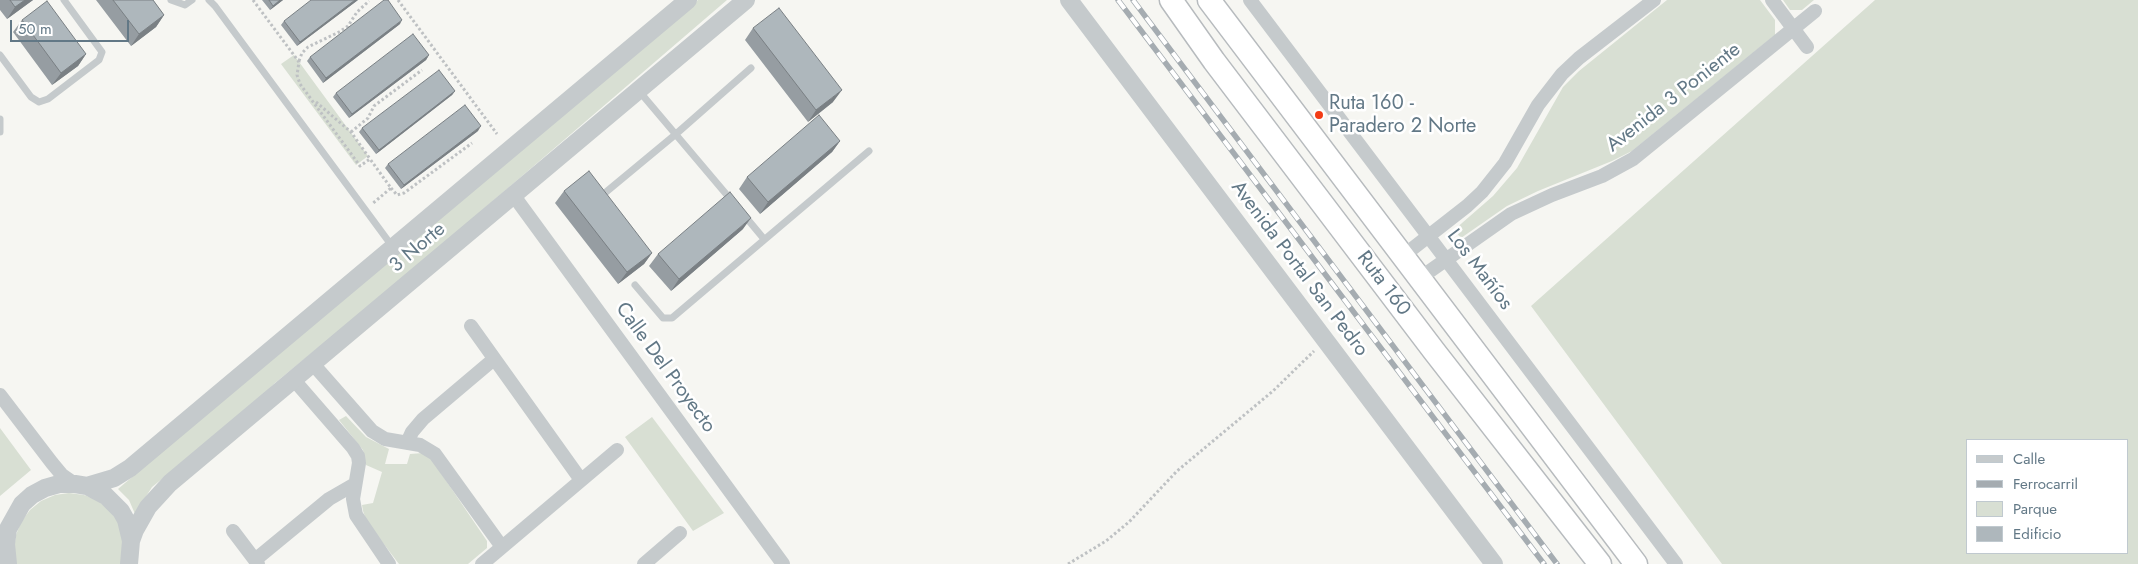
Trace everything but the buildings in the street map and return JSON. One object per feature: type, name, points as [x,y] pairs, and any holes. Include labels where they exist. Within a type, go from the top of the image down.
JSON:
[{"type":"highway","name":"Ruta 160","points":[[1171,0],[1214,61],[1600,564]]},
{"type":"highway","name":"Ruta 160","points":[[1209,0],[1636,564]]},
{"type":"highway","points":[[1402,256],[1393,270],[1386,287],[1404,285],[1420,278]]},
{"type":"street","name":"3 Norte","points":[[8,564],[6,544],[8,529],[22,504],[32,495],[58,484],[81,485],[114,478],[130,468],[688,0]]},
{"type":"street","name":"3 Norte","points":[[131,541],[141,518],[158,494],[746,0]]},
{"type":"street","name":"Avenida Portal San Pedro","points":[[1069,0],[1494,564]]},
{"type":"street","name":"Los Mañíos","points":[[1250,0],[1676,564]]},
{"type":"street","points":[[1402,256],[1467,206],[1495,177],[1514,149],[1538,106],[1562,74],[1654,0]]},
{"type":"street","points":[[1772,0],[1807,47]]},
{"type":"street","name":"Avenida 3 Poniente","points":[[1420,278],[1484,231],[1511,214],[1552,195],[1602,176],[1633,160],[1815,11]]},
{"type":"street","name":"Calle Del Proyecto","points":[[514,196],[783,564]]},
{"type":"street","points":[[471,326],[581,480]]},
{"type":"street","points":[[407,443],[412,432],[423,419],[494,359]]},
{"type":"street","points":[[313,364],[372,431],[385,439],[425,447],[435,454],[502,547]]},
{"type":"street","points":[[294,380],[354,448],[359,462],[353,499],[356,515],[389,564]]},
{"type":"street","points":[[0,395],[62,474],[106,496],[118,507],[126,520],[131,541],[129,564]]},
{"type":"street","points":[[482,564],[616,450]]},
{"type":"street","points":[[233,531],[257,562],[329,499],[355,484]]},
{"type":"street","points":[[644,564],[680,533]]},
{"type":"lane","points":[[0,55],[31,97],[39,102],[48,99],[99,60],[102,52],[64,0]]},
{"type":"lane","points":[[171,0],[185,5],[192,0]]},
{"type":"lane","points":[[209,0],[220,12],[393,248]]},
{"type":"lane","points":[[599,197],[676,134],[751,68]]},
{"type":"lane","points":[[639,90],[764,239]]},
{"type":"lane","points":[[0,119],[2,124],[0,132]]},
{"type":"lane","points":[[635,285],[661,316],[669,319],[869,151]]},
{"type":"path","points":[[253,0],[299,62]]},
{"type":"path","points":[[398,0],[497,134]]},
{"type":"path","points":[[369,1],[344,29],[308,47],[302,53],[297,75],[300,84],[360,166],[370,159]]},
{"type":"path","points":[[351,132],[368,118],[374,106],[422,70]]},
{"type":"path","points":[[312,99],[351,132],[397,195],[404,193],[472,143]]},
{"type":"path","points":[[365,210],[391,188]]},
{"type":"path","points":[[1068,564],[1106,541],[1129,522],[1177,471],[1273,391],[1297,366],[1326,341]]},
{"type":"green space","points":[[698,0],[727,0],[401,280],[275,383],[239,417],[152,487],[135,514],[129,500],[118,489]]},
{"type":"green space","points":[[1667,0],[1760,0],[1775,20],[1775,35],[1632,151],[1507,206],[1461,238],[1454,230],[1493,196],[1517,168],[1563,87],[1579,71]]},
{"type":"green space","points":[[1783,0],[1814,0],[1802,10],[1790,10]]},
{"type":"green space","points":[[1875,0],[2138,0],[2138,564],[1722,564],[1531,306]]},
{"type":"green space","points":[[294,55],[368,156],[356,165],[281,64]]},
{"type":"green space","points":[[346,416],[366,437],[389,449],[385,464],[407,464],[410,454],[423,453],[430,457],[487,541],[487,548],[468,564],[399,564],[367,522],[363,511],[362,505],[373,503],[382,472],[366,465],[363,450],[339,420]]},
{"type":"green space","points":[[652,417],[724,513],[693,531],[625,437]]},
{"type":"green space","points":[[0,428],[31,470],[0,496]]},
{"type":"green space","points":[[69,493],[84,495],[97,500],[118,521],[124,535],[123,564],[16,564],[14,549],[16,535],[21,522],[30,510],[41,501],[55,495]]},
{"type":"railway","points":[[1118,0],[1544,564]]},
{"type":"railway","points":[[1133,0],[1557,564]]},
{"type":"place","name":"Ruta 160 - Paradero 2 Norte","points":[[1319,115]]}]
